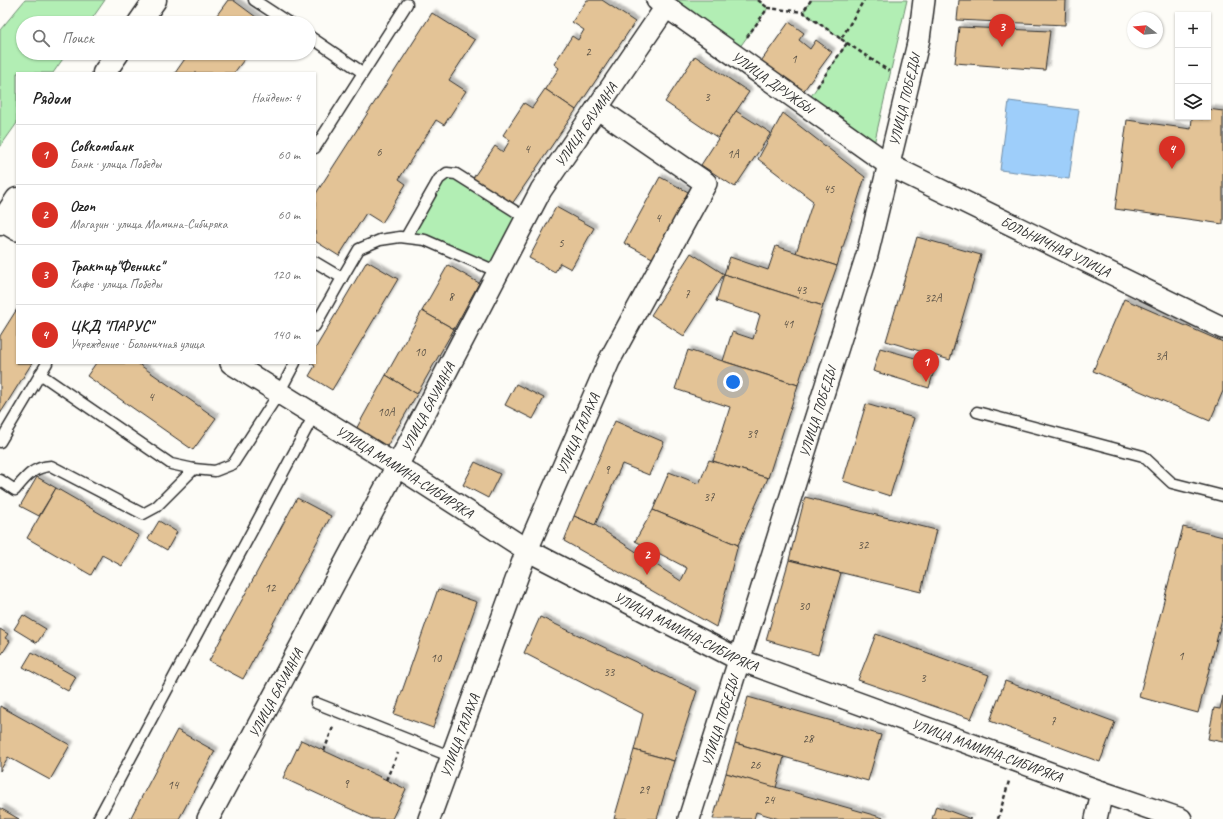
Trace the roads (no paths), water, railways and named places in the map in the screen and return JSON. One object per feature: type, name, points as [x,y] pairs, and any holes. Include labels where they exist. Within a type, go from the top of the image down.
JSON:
[{"type":"main road","points":[[144,16],[155,0]]},
{"type":"main road","points":[[105,72],[113,60]]},
{"type":"main road","points":[[5,224],[16,201]]},
{"type":"street","name":"УЛИЦА ПОБЕДЫ","points":[[689,819],[867,255],[920,39],[924,0]]},
{"type":"street","name":"УЛИЦА ДРУЖБЫ","points":[[661,4],[889,165]]},
{"type":"street","name":"УЛИЦА БАУМАНА","points":[[208,819],[397,466],[541,190],[597,108],[661,4]]},
{"type":"street","name":"УЛИЦА ТАЛАХА","points":[[429,819],[527,550],[609,361],[706,183],[597,108]]},
{"type":"street","name":"БОЛЬНИЧНАЯ УЛИЦА","points":[[889,165],[1223,328]]},
{"type":"street","name":"УЛИЦА МАМИНА-СИБИРЯКА","points":[[233,364],[397,466],[527,550],[740,660],[1102,792],[1181,819]]},
{"type":"street","points":[[1096,819],[1102,792]]},
{"type":"lane","points":[[254,0],[278,16]]},
{"type":"lane","points":[[316,146],[406,4]]},
{"type":"lane","points":[[316,41],[362,72]]},
{"type":"lane","points":[[406,237],[438,179],[447,173],[456,174],[526,218]]},
{"type":"lane","points":[[316,324],[359,249],[380,240],[406,237],[425,240],[498,272]]},
{"type":"lane","points":[[316,263],[342,278]]},
{"type":"lane","points":[[0,442],[45,364]]},
{"type":"lane","points":[[40,374],[171,464],[194,469],[215,470],[233,464],[294,364]]},
{"type":"lane","points":[[977,412],[1143,456],[1172,483],[1223,496]]},
{"type":"lane","points":[[98,819],[314,415]]},
{"type":"lane","points":[[0,480],[15,490],[28,473],[41,467],[51,466],[143,514],[156,507],[194,469]]},
{"type":"lane","points":[[316,703],[452,757]]},
{"type":"water","points":[[1009,101],[1079,110],[1069,179],[1000,170]]},
{"type":"place","name":"Трактир\"Феникс\"","points":[[1002,47]]},
{"type":"place","name":"ЦКД \"ПАРУС\"","points":[[1172,169]]},
{"type":"place","name":"Совкомбанк","points":[[926,382]]},
{"type":"place","name":"Ozon","points":[[647,575]]}]
